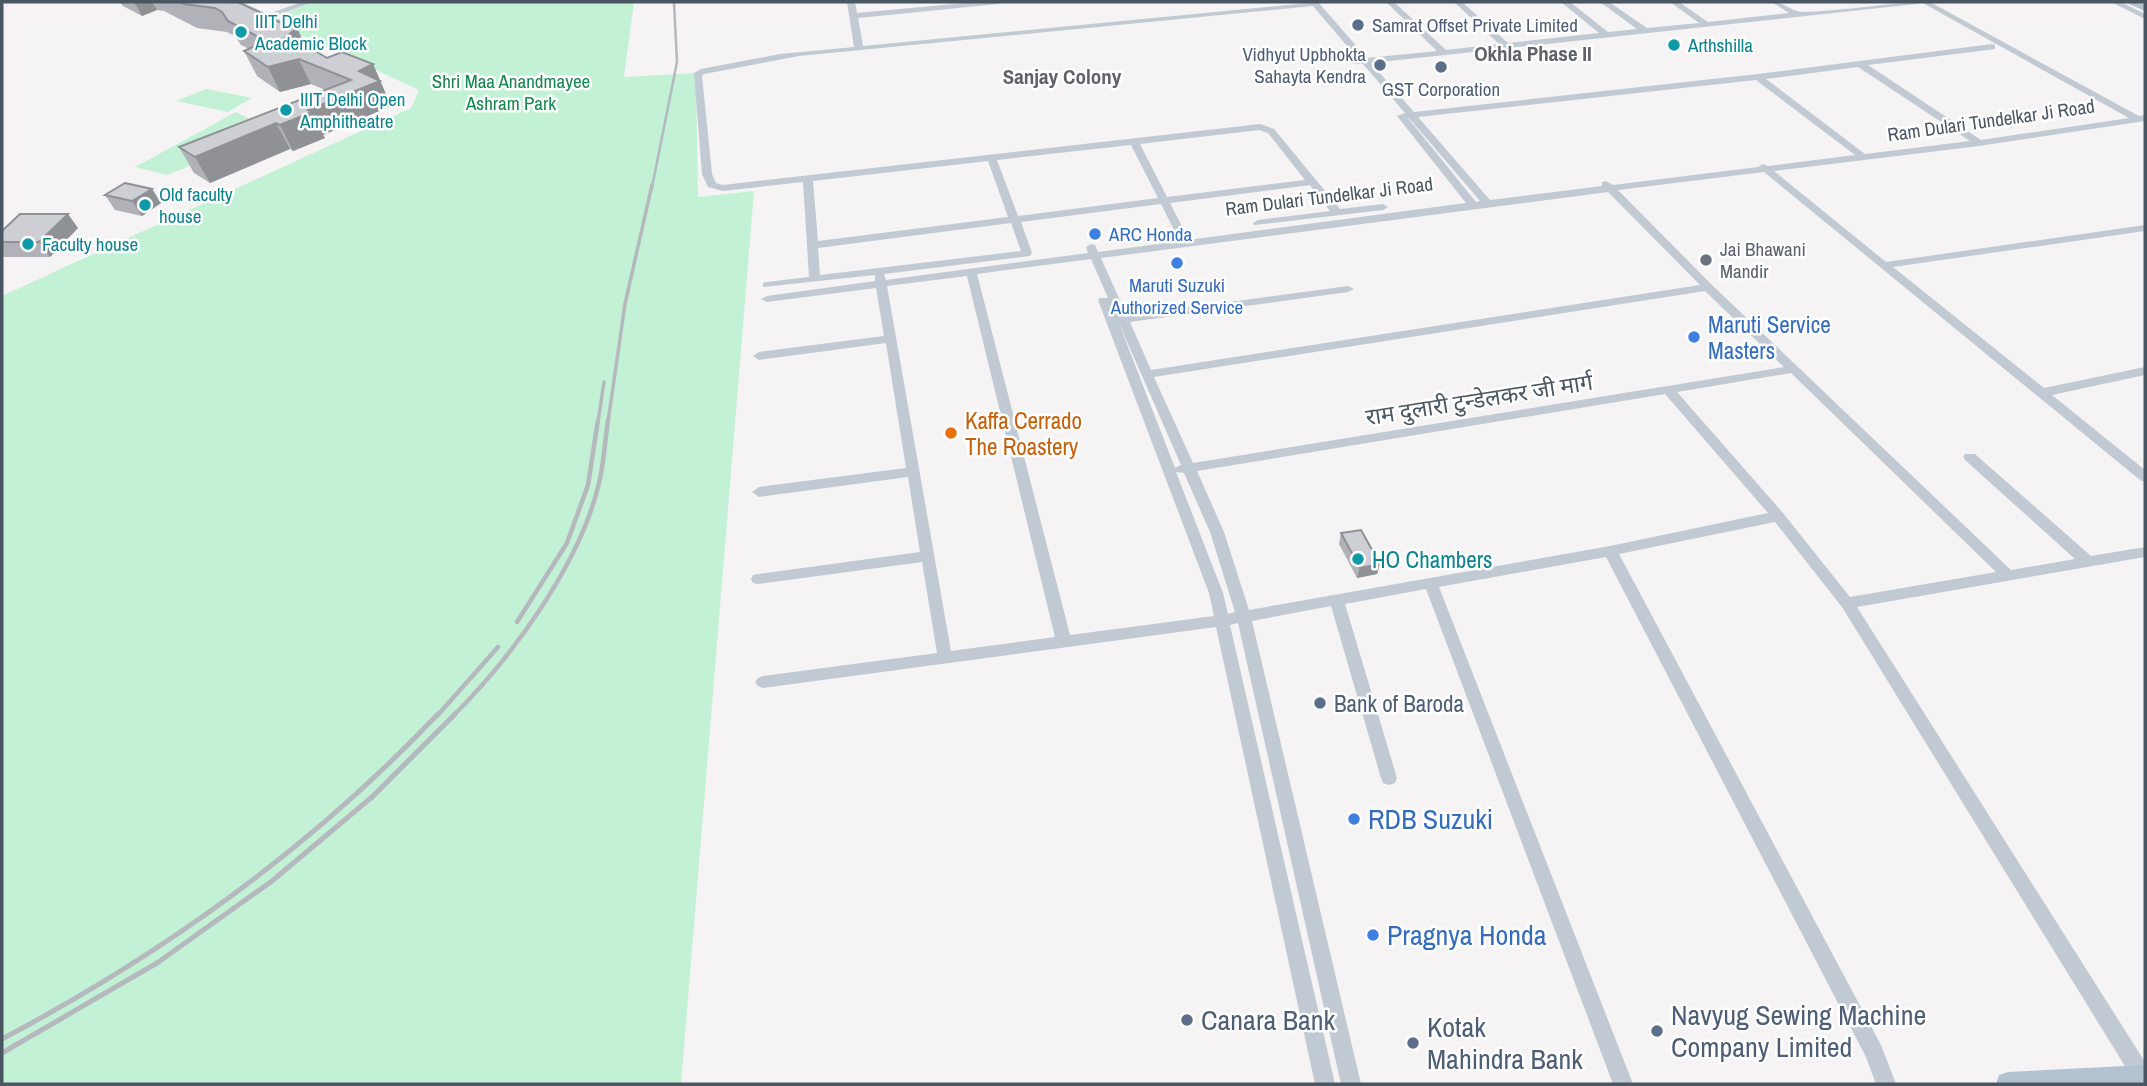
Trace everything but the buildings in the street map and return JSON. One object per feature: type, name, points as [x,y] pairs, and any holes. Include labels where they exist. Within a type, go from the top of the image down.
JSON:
[{"type":"main road","points":[[2133,2],[2145,8]]},
{"type":"main road","points":[[2008,1084],[2144,1077]]},
{"type":"street","points":[[235,2],[268,17],[309,2]]},
{"type":"street","points":[[851,2],[859,49]]},
{"type":"street","points":[[854,16],[998,2]]},
{"type":"street","points":[[1204,2],[1212,13]]},
{"type":"street","points":[[1390,2],[1444,53]]},
{"type":"street","points":[[1458,2],[1506,46]]},
{"type":"street","points":[[1565,2],[1606,35]]},
{"type":"street","points":[[1604,2],[1645,31]]},
{"type":"street","points":[[1674,2],[1706,24]]},
{"type":"street","points":[[1776,2],[1798,15]]},
{"type":"street","points":[[1355,62],[1917,2]]},
{"type":"street","name":"Ram Dulari Tundelkar Ji Road","points":[[1917,2],[1992,47],[2123,117]]},
{"type":"street","name":"Ram Dulari Tundelkar Ji Road","points":[[1925,2],[2123,117]]},
{"type":"street","points":[[2115,2],[2145,16]]},
{"type":"street","points":[[1309,3],[779,55],[698,74],[707,174],[712,185],[723,188],[1266,128],[1337,212]]},
{"type":"street","name":"Ram Dulari Tundelkar Ji Road","points":[[1309,3],[1366,61],[1413,115],[1478,201]]},
{"type":"street","name":"Ram Dulari Tundelkar Ji Road","points":[[1309,3],[1355,62],[1478,201]]},
{"type":"street","points":[[1402,116],[1758,77],[1992,47]]},
{"type":"street","points":[[1860,64],[1979,143]]},
{"type":"street","points":[[1758,77],[1858,153]]},
{"type":"street","name":"Ram Dulari Tundelkar Ji Road","points":[[1087,251],[1762,166],[1968,135],[2143,116]]},
{"type":"street","name":"Ram Dulari Tundelkar Ji Road","points":[[1858,153],[1979,143],[2123,117]]},
{"type":"street","points":[[1134,142],[1181,234]]},
{"type":"street","points":[[992,159],[1027,253]]},
{"type":"street","points":[[1762,166],[2145,477]]},
{"type":"street","points":[[808,178],[816,280]]},
{"type":"street","points":[[813,245],[1311,182]]},
{"type":"street","points":[[1607,185],[1708,287],[2009,576]]},
{"type":"street","name":"Ram Dulari Tundelkar Ji Road","points":[[1087,251],[1181,234],[1337,212],[1478,201]]},
{"type":"street","points":[[1885,265],[2145,228]]},
{"type":"street","points":[[767,299],[1027,253],[1087,251]]},
{"type":"street","points":[[767,285],[971,271],[1087,251]]},
{"type":"street","points":[[1087,251],[1123,320],[1217,532],[1244,617],[1350,1084]]},
{"type":"street","points":[[1087,251],[1224,620],[1325,1084]]},
{"type":"street","points":[[971,271],[1064,642]]},
{"type":"street","points":[[880,278],[945,657]]},
{"type":"street","points":[[1147,374],[1708,287]]},
{"type":"street","points":[[1123,320],[1348,289]]},
{"type":"street","points":[[759,356],[891,339]]},
{"type":"street","name":"राम दुलारी टुन्डेलकर जी मार्ग","points":[[1169,471],[1794,369]]},
{"type":"street","points":[[2041,393],[2145,372]]},
{"type":"street","points":[[1668,390],[1778,516],[1847,603],[2144,1077]]},
{"type":"street","points":[[1970,457],[2088,562]]},
{"type":"street","points":[[759,492],[913,472]]},
{"type":"street","points":[[763,682],[1244,617],[1610,551],[1778,516]]},
{"type":"street","points":[[1610,551],[1868,1042],[1886,1084]]},
{"type":"street","points":[[1847,603],[2145,552]]},
{"type":"street","points":[[758,579],[927,556]]},
{"type":"street","points":[[1431,584],[1623,1084]]},
{"type":"street","points":[[1337,601],[1389,778]]},
{"type":"green space","name":"Shri Maa Anandmayee Ashram Park","points":[[313,2],[634,2],[624,77],[696,73],[698,197],[754,191],[681,1084],[2,1084],[2,296],[411,108],[419,90],[269,20]]},
{"type":"green space","points":[[206,89],[252,98],[228,112],[176,101]]},
{"type":"green space","points":[[236,112],[275,132],[167,175],[135,167]]},
{"type":"railway","points":[[652,187],[677,62],[674,2]]},
{"type":"railway","points":[[608,422],[625,304],[652,185]]},
{"type":"railway","points":[[598,422],[604,382]]},
{"type":"railway","points":[[517,622],[567,543],[588,485],[598,420]]},
{"type":"railway","points":[[453,716],[498,667],[560,577],[590,514],[599,483],[608,420]]},
{"type":"railway","points":[[437,716],[498,647]]},
{"type":"railway","points":[[2,1039],[120,971],[233,894],[340,809],[438,714]]},
{"type":"railway","points":[[2,1053],[157,963],[272,881],[372,797],[453,716]]},
{"type":"place","name":"Samrat Offset Private Limited","points":[[1358,25]]},
{"type":"place","name":"IIIT Delhi Academic Block","points":[[241,32]]},
{"type":"place","name":"Arthshilla","points":[[1674,45]]},
{"type":"place","name":"Vidhyut Upbhokta Sahayta Kendra","points":[[1380,65]]},
{"type":"place","name":"GST Corporation","points":[[1441,67]]},
{"type":"place","name":"IIIT Delhi Open Amphitheatre","points":[[286,110]]},
{"type":"place","name":"Old faculty house","points":[[145,205]]},
{"type":"place","name":"ARC Honda","points":[[1095,234]]},
{"type":"place","name":"Faculty house","points":[[28,244]]},
{"type":"place","name":"Jai Bhawani Mandir","points":[[1706,260]]},
{"type":"place","name":"Maruti Suzuki Authorized Service","points":[[1177,263]]},
{"type":"place","name":"Maruti Service Masters","points":[[1694,337]]},
{"type":"place","name":"Kaffa Cerrado The Roastery","points":[[951,433]]},
{"type":"place","name":"HO Chambers","points":[[1358,559]]},
{"type":"place","name":"Bank of Baroda","points":[[1320,703]]},
{"type":"place","name":"RDB Suzuki","points":[[1354,819]]},
{"type":"place","name":"Pragnya Honda","points":[[1373,935]]},
{"type":"place","name":"Canara Bank","points":[[1187,1020]]},
{"type":"place","name":"Navyug Sewing Machine Company Limited","points":[[1657,1031]]},
{"type":"place","name":"Kotak Mahindra Bank","points":[[1413,1043]]},
{"type":"district","name":"Okhla Phase II","points":[[1533,53]]},
{"type":"district","name":"Sanjay Colony","points":[[1062,76]]}]
